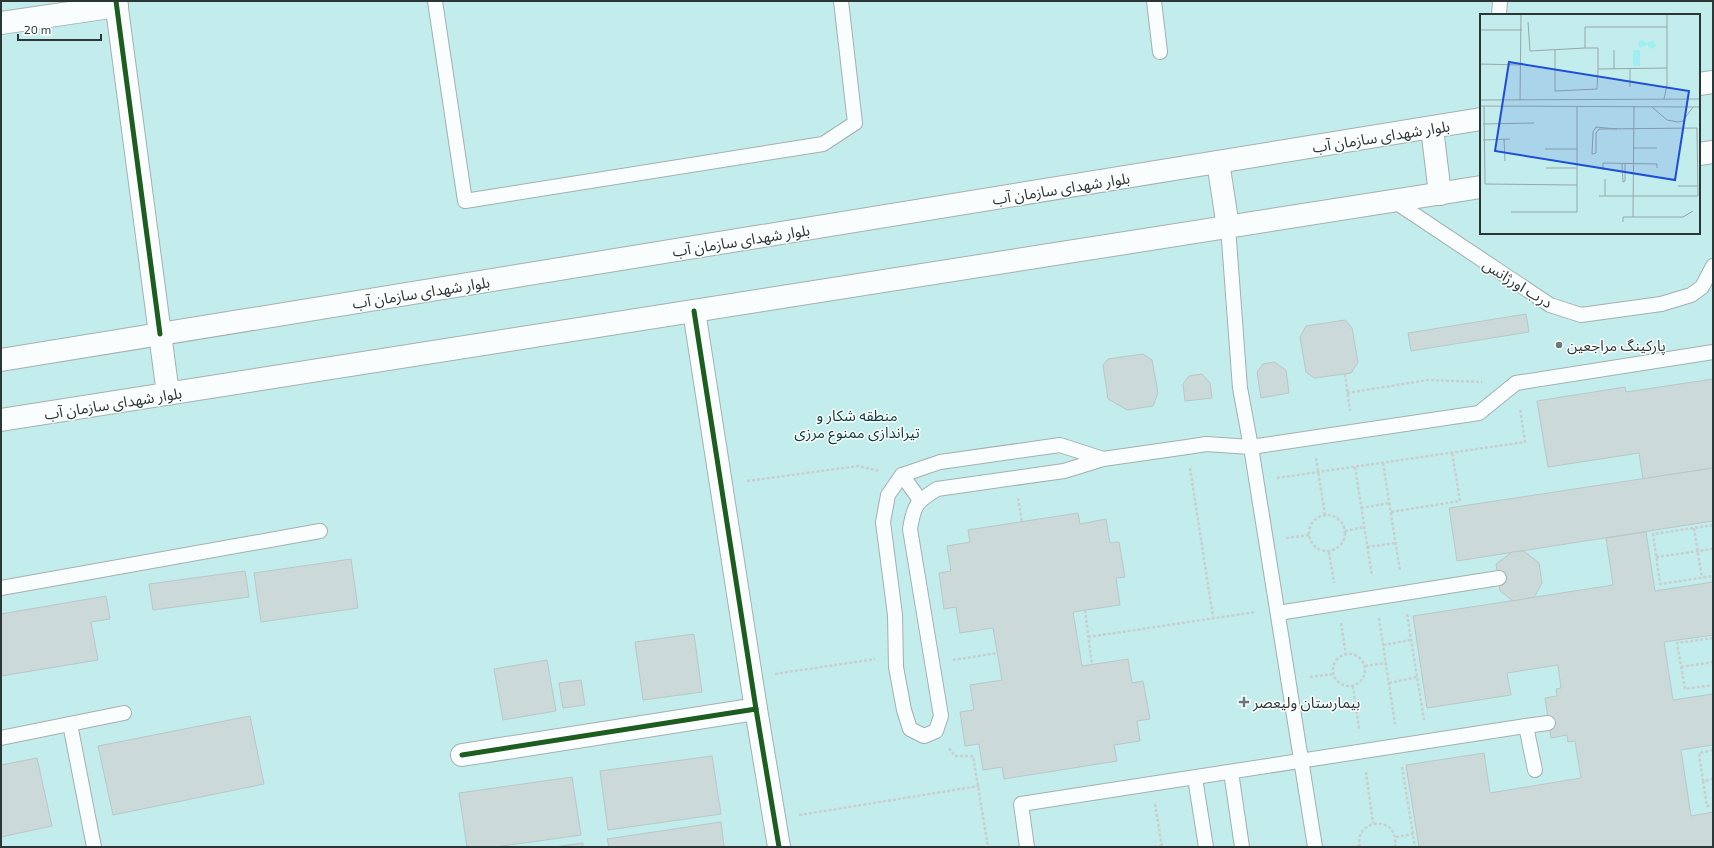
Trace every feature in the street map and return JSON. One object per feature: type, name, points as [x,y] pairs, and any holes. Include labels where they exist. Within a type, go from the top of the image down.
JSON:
[{"type":"main road","points":[[1,23],[117,4],[168,394]]},
{"type":"main road","points":[[1700,84],[1713,82]]},
{"type":"main road","name":"بلوار شهدای سازمان آب","points":[[1,360],[1480,120]]},
{"type":"main road","points":[[1432,128],[1440,194]]},
{"type":"main road","points":[[1700,154],[1713,152]]},
{"type":"main road","points":[[1218,162],[1228,227]]},
{"type":"main road","name":"بلوار شهدای سازمان آب","points":[[1,420],[1480,187]]},
{"type":"main road","points":[[694,311],[779,847]]},
{"type":"main road","points":[[462,755],[756,709]]},
{"type":"lane","points":[[435,1],[465,201],[823,144],[856,124],[841,1]]},
{"type":"lane","points":[[1154,1],[1160,52]]},
{"type":"lane","points":[[1499,14],[1500,1]]},
{"type":"lane","name":"درب اورژانس","points":[[1394,201],[1550,305],[1581,315],[1661,304],[1691,295],[1702,287],[1713,266]]},
{"type":"lane","points":[[1228,227],[1240,388],[1251,447],[1315,847]]},
{"type":"lane","points":[[1103,459],[1060,445],[940,462],[902,476],[888,495],[883,522],[895,615],[896,667],[902,703],[910,729],[924,736],[936,731],[941,716],[910,529],[912,512],[920,500],[937,489],[1064,471],[1103,459],[1206,444],[1251,447],[1479,413],[1516,383],[1713,352]]},
{"type":"lane","points":[[902,476],[920,500]]},
{"type":"lane","points":[[1,588],[320,531]]},
{"type":"lane","points":[[1278,613],[1498,578]]},
{"type":"lane","points":[[1,738],[124,713]]},
{"type":"lane","points":[[1027,847],[1021,804],[1548,722]]},
{"type":"lane","points":[[70,724],[94,847]]},
{"type":"lane","points":[[1526,726],[1535,770]]},
{"type":"lane","points":[[1231,772],[1242,847]]},
{"type":"lane","points":[[1195,778],[1206,847]]},
{"type":"path","points":[[1345,374],[1353,432]]},
{"type":"path","points":[[1313,438],[1325,515]]},
{"type":"path","points":[[1187,447],[1213,617]]},
{"type":"path","points":[[1391,512],[1460,501],[1452,452]]},
{"type":"path","points":[[744,482],[858,466],[902,476]]},
{"type":"path","points":[[1355,466],[1415,847]]},
{"type":"path","points":[[1361,508],[1390,503]]},
{"type":"path","points":[[1325,515],[1336,517],[1344,525],[1346,537],[1340,547],[1329,552],[1318,550],[1310,542],[1309,530],[1314,520],[1325,515]]},
{"type":"path","points":[[1713,525],[1653,534],[1660,584],[1713,576]]},
{"type":"path","points":[[1345,531],[1364,527]]},
{"type":"path","points":[[1694,528],[1702,578]]},
{"type":"path","points":[[1367,547],[1396,543]]},
{"type":"path","points":[[1656,558],[1713,549]]},
{"type":"path","points":[[1085,610],[1092,664]]},
{"type":"path","points":[[1088,637],[1250,612],[1278,613]]},
{"type":"path","points":[[1713,642],[1713,638],[1677,644],[1685,689],[1713,685]]},
{"type":"path","points":[[1383,645],[1411,640]]},
{"type":"path","points":[[933,663],[997,653]]},
{"type":"path","points":[[1346,655],[1354,655],[1361,659],[1365,666],[1365,675],[1360,682],[1353,686],[1345,686],[1337,682],[1334,674],[1334,666],[1338,659],[1346,655]]},
{"type":"path","points":[[751,678],[895,656]]},
{"type":"path","points":[[1681,667],[1713,662]]},
{"type":"path","points":[[1365,666],[1386,663]]},
{"type":"path","points":[[1389,683],[1417,677]]},
{"type":"path","points":[[936,731],[955,756],[973,756],[988,847]]},
{"type":"path","points":[[1713,750],[1699,753],[1707,806],[1713,805]]},
{"type":"path","points":[[1703,781],[1713,779]]},
{"type":"path","points":[[1152,784],[1162,846],[1154,847]]},
{"type":"path","points":[[774,819],[978,786]]},
{"type":"path","points":[[1351,847],[1360,846],[1360,836],[1365,828],[1373,823],[1383,824],[1391,828],[1396,837],[1395,847]]},
{"type":"path","points":[[1396,837],[1413,834]]},
{"type":"green space","name":"منطقه شکار و تیراندازی ممنوع مرزی","points":[[1,1],[1713,1],[1713,847],[1,847]]},
{"type":"building","points":[[1526,314],[1529,332],[1411,351],[1408,333]]},
{"type":"building","points":[[1345,320],[1352,328],[1358,362],[1351,373],[1314,378],[1306,372],[1300,337],[1306,326]]},
{"type":"building","points":[[1143,354],[1152,360],[1158,393],[1153,406],[1127,410],[1108,399],[1103,365],[1108,359]]},
{"type":"building","points":[[1274,362],[1286,370],[1289,393],[1261,398],[1257,372],[1263,364]]},
{"type":"building","points":[[1202,374],[1210,383],[1212,398],[1185,401],[1183,384],[1189,376]]},
{"type":"building","points":[[1713,379],[1713,468],[1643,479],[1639,453],[1548,467],[1537,401],[1625,387],[1626,392]]},
{"type":"building","points":[[1713,468],[1713,521],[1457,561],[1449,508]]},
{"type":"building","points":[[1078,513],[1080,524],[1106,519],[1110,543],[1119,542],[1125,577],[1116,578],[1120,605],[1073,612],[1082,666],[1128,659],[1132,683],[1143,681],[1150,719],[1137,721],[1140,741],[1114,745],[1117,761],[1004,779],[1002,767],[983,770],[979,744],[965,746],[960,712],[974,710],[970,685],[1002,680],[993,628],[960,633],[956,607],[944,609],[939,573],[951,571],[947,546],[970,542],[968,530]]},
{"type":"building","points":[[1646,532],[1655,591],[1713,582],[1713,635],[1664,642],[1673,700],[1713,694],[1713,745],[1681,750],[1691,816],[1713,812],[1713,847],[1419,847],[1406,765],[1484,753],[1490,793],[1581,778],[1575,741],[1568,742],[1567,735],[1551,738],[1545,698],[1557,696],[1556,689],[1561,688],[1558,665],[1507,673],[1511,695],[1427,708],[1413,616],[1613,585],[1606,538]]},
{"type":"building","points":[[1524,551],[1539,563],[1542,583],[1534,597],[1513,601],[1500,591],[1496,564],[1512,552]]},
{"type":"building","points":[[351,559],[358,608],[261,622],[254,573]]},
{"type":"building","points":[[245,571],[249,597],[153,610],[149,584]]},
{"type":"building","points":[[106,596],[110,619],[91,622],[98,660],[1,676],[1,614]]},
{"type":"building","points":[[694,634],[702,692],[643,700],[635,642]]},
{"type":"building","points":[[547,660],[556,711],[503,720],[494,669]]},
{"type":"building","points":[[581,680],[585,705],[563,708],[559,683]]},
{"type":"building","points":[[250,716],[264,784],[113,815],[98,746]]},
{"type":"building","points":[[712,756],[721,814],[608,830],[600,771]]},
{"type":"building","points":[[37,758],[52,826],[1,837],[1,765]]},
{"type":"building","points":[[572,777],[581,835],[495,847],[467,847],[459,793]]},
{"type":"building","points":[[721,822],[724,847],[609,847],[607,839]]},
{"type":"building","points":[[583,843],[583,847],[554,847]]},
{"type":"cycle path","points":[[116,1],[160,334]]},
{"type":"cycle path","points":[[694,311],[756,709]]},
{"type":"cycle path","points":[[462,755],[756,709],[779,847]]},
{"type":"place","name":"پارکینگ مراجعین","points":[[1559,345]]},
{"type":"place","name":"بیمارستان ولیعصر","points":[[1244,702]]}]
